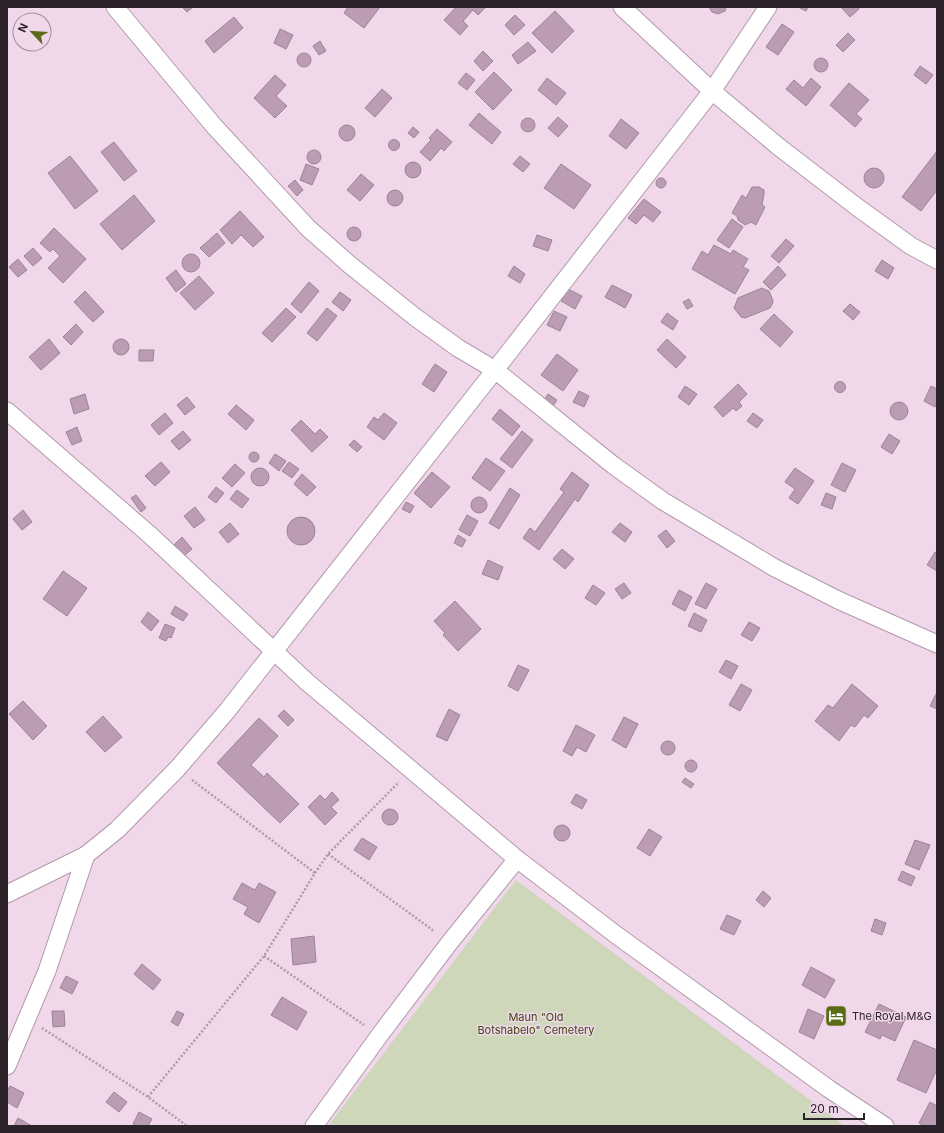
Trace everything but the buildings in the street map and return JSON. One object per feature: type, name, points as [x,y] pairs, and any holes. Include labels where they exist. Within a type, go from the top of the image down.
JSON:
[{"type":"street","points":[[115,7],[214,126],[308,228],[350,265],[415,317],[458,348],[495,370],[613,465],[663,501],[775,568],[838,600],[937,644]]},
{"type":"street","points":[[622,7],[712,91],[779,147],[911,246],[937,260]]},
{"type":"street","points":[[7,894],[86,855],[117,830],[177,769],[227,711],[712,91],[768,7]]},
{"type":"street","points":[[7,411],[150,535],[306,682],[517,859],[615,934],[829,1089],[885,1126]]},
{"type":"street","points":[[7,1066],[47,971],[86,855]]},
{"type":"street","points":[[314,1126],[379,1036],[450,942],[517,859]]},
{"type":"path","points":[[177,769],[315,873]]},
{"type":"path","points":[[148,1097],[264,956],[328,854],[411,770]]},
{"type":"path","points":[[328,854],[450,942]]},
{"type":"path","points":[[264,956],[379,1036]]},
{"type":"path","points":[[27,1019],[148,1097],[187,1126]]},
{"type":"green space","name":"Maun \"Old Botshabelo\" Cemetery","points":[[516,880],[845,1126],[328,1126]]},
{"type":"place","name":"The Royal M&G","points":[[836,1016]]}]
